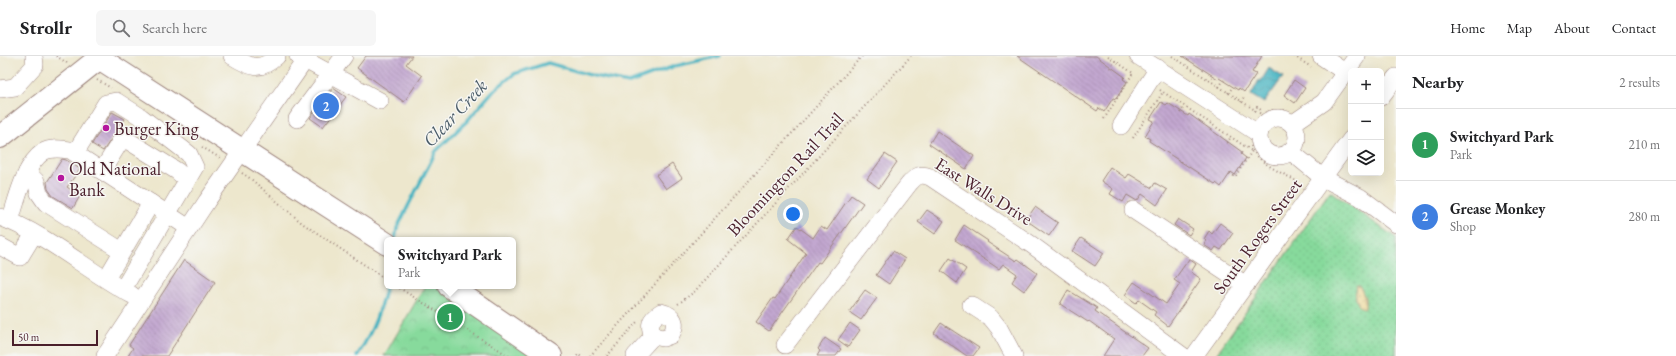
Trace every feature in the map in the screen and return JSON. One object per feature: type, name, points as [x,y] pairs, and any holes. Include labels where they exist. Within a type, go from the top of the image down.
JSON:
[{"type":"main road","points":[[0,137],[99,57],[384,242]]},
{"type":"main road","points":[[453,289],[552,356]]},
{"type":"street","points":[[0,89],[15,87],[35,65],[34,56]]},
{"type":"street","points":[[232,56],[247,65],[255,67],[264,66],[278,56]]},
{"type":"street","points":[[297,119],[344,56]]},
{"type":"street","points":[[1138,56],[1158,68],[1254,138],[1261,147],[1271,155],[1278,156],[1290,151],[1294,147],[1297,135],[1292,124],[1282,118],[1271,119],[1265,122],[1254,138]]},
{"type":"street","points":[[1320,56],[1346,73]]},
{"type":"street","points":[[1292,124],[1324,102],[1357,56]]},
{"type":"street","points":[[105,356],[189,228],[243,151],[304,57],[380,101]]},
{"type":"street","points":[[1127,132],[1158,68]]},
{"type":"street","points":[[1384,93],[1396,76]]},
{"type":"street","points":[[75,153],[106,103],[116,101],[141,117],[188,154],[195,167],[123,290]]},
{"type":"street","points":[[102,171],[120,142],[127,140],[177,171],[185,178],[185,184]]},
{"type":"street","name":"South Rogers Street","points":[[1194,356],[1350,140]]},
{"type":"street","points":[[142,300],[123,290],[46,240],[5,219],[27,172],[34,161],[44,152],[56,149],[70,150],[189,228]]},
{"type":"street","points":[[1290,151],[1323,178],[1360,197],[1396,224]]},
{"type":"street","points":[[27,172],[36,181],[39,193],[46,203],[122,251]]},
{"type":"street","name":"East Walls Drive","points":[[785,344],[908,184],[918,175],[922,174],[930,177],[1032,245],[1183,356]]},
{"type":"street","points":[[106,279],[151,203]]},
{"type":"street","points":[[1133,210],[1246,285]]},
{"type":"street","points":[[0,246],[20,257],[34,234]]},
{"type":"street","points":[[971,305],[991,318],[1000,328],[1014,356]]},
{"type":"street","points":[[635,356],[653,336]]},
{"type":"path","points":[[590,356],[862,56]]},
{"type":"path","name":"Bloomington Rail Trail","points":[[675,307],[694,292],[911,56]]},
{"type":"path","points":[[1108,56],[1138,76]]},
{"type":"path","points":[[1172,56],[1261,114]]},
{"type":"path","points":[[1110,68],[1115,61]]},
{"type":"path","points":[[1104,119],[1134,73]]},
{"type":"path","points":[[1209,81],[1213,76]]},
{"type":"path","points":[[1219,87],[1224,80]]},
{"type":"path","points":[[1228,93],[1233,87]]},
{"type":"path","points":[[1158,90],[1252,151],[1263,161],[1296,181]]},
{"type":"path","points":[[1127,132],[1163,92]]},
{"type":"path","points":[[1241,102],[1244,97]]},
{"type":"path","points":[[1180,112],[1184,106]]},
{"type":"path","points":[[1255,111],[1257,107],[1261,110],[1262,108]]},
{"type":"path","points":[[1227,143],[1231,138]]},
{"type":"path","points":[[1230,173],[1235,177],[1252,151],[1254,138]]},
{"type":"path","points":[[351,257],[384,278]]},
{"type":"path","points":[[400,289],[509,356]]},
{"type":"green space","points":[[1330,191],[1396,238],[1396,356],[1215,356]]},
{"type":"green space","points":[[423,289],[448,289],[556,356],[384,356]]},
{"type":"sand","points":[[1356,285],[1360,287],[1365,298],[1365,308],[1363,309],[1358,305]]},
{"type":"water","points":[[1269,68],[1283,77],[1264,103],[1251,95],[1259,80],[1261,81]]},
{"type":"building","points":[[366,56],[412,56],[406,64],[422,76],[404,102],[357,68]]},
{"type":"building","points":[[1017,56],[1096,56],[1125,77],[1123,79],[1127,82],[1116,99],[1113,98],[1104,112],[1099,108],[1097,111]]},
{"type":"building","points":[[1182,56],[1262,56],[1252,72],[1256,74],[1244,92],[1219,78],[1218,79]]},
{"type":"building","points":[[1294,80],[1305,88],[1295,103],[1284,95]]},
{"type":"building","points":[[333,88],[346,97],[323,127],[310,118]]},
{"type":"building","points":[[1161,102],[1166,105],[1168,103],[1188,116],[1189,114],[1242,152],[1241,154],[1246,158],[1235,175],[1231,172],[1221,187],[1149,141],[1150,139],[1145,136],[1154,121],[1150,119]]},
{"type":"building","points":[[112,112],[125,119],[103,151],[92,144]]},
{"type":"building","points":[[937,131],[974,156],[966,169],[929,144]]},
{"type":"building","points":[[885,154],[897,162],[879,188],[867,179]]},
{"type":"building","name":"Old National Bank","points":[[62,159],[80,169],[67,187],[80,196],[73,208],[53,196],[48,189],[47,182]]},
{"type":"building","points":[[672,164],[682,178],[666,189],[656,175]]},
{"type":"building","points":[[1110,167],[1126,178],[1129,174],[1152,188],[1155,183],[1167,190],[1157,205],[1142,194],[1137,201],[1127,195],[1123,202],[1110,194],[1113,189],[1101,181]]},
{"type":"building","points":[[851,195],[863,203],[820,263],[818,262],[769,331],[756,322],[773,298],[775,299],[806,253],[788,239],[797,226],[813,238],[821,226],[827,230]]},
{"type":"building","points":[[1035,207],[1058,223],[1049,236],[1026,220]]},
{"type":"building","points":[[927,210],[944,221],[935,234],[918,222]]},
{"type":"building","points":[[1178,219],[1193,229],[1189,235],[1174,225]]},
{"type":"building","points":[[1220,223],[1233,233],[1221,250],[1216,247],[1213,251],[1204,245],[1206,241],[1204,239],[1209,231],[1212,234]]},
{"type":"building","points":[[964,225],[988,241],[987,242],[1016,261],[1018,259],[1037,273],[1024,291],[1012,282],[1017,274],[1003,264],[999,269],[955,240]]},
{"type":"building","points":[[1081,238],[1104,253],[1095,266],[1072,251]]},
{"type":"building","points":[[893,251],[905,259],[889,284],[876,275]]},
{"type":"building","points":[[950,258],[966,269],[957,283],[941,271]]},
{"type":"building","points":[[1189,259],[1196,264],[1191,272],[1201,279],[1168,326],[1154,315],[1156,312],[1139,300],[1136,303],[1125,295],[1134,282],[1166,304],[1180,284],[1174,280]]},
{"type":"building","points":[[184,260],[215,282],[167,356],[128,356],[133,348],[129,345]]},
{"type":"building","points":[[865,290],[877,298],[861,320],[849,312]]},
{"type":"building","points":[[1068,290],[1097,308],[1095,311],[1148,348],[1142,356],[1103,356],[1114,339],[1089,321],[1088,322],[1060,304]]},
{"type":"building","points":[[850,323],[860,330],[848,347],[838,340]]},
{"type":"building","points":[[941,323],[979,348],[973,356],[967,356],[934,333]]},
{"type":"building","points":[[825,338],[841,349],[836,356],[817,356],[820,351],[818,349]]},
{"type":"waterway","name":"Clear Creek","points":[[396,237],[397,228],[436,151],[467,121],[493,91],[514,74],[548,63],[594,76],[629,83],[675,66],[720,56]]},
{"type":"waterway","name":"Clear Creek","points":[[357,356],[376,320],[385,289]]},
{"type":"place","name":"Grease Monkey","points":[[326,106]]},
{"type":"place","name":"Burger King","points":[[106,128]]},
{"type":"place","name":"Old National Bank","points":[[61,178]]},
{"type":"place","name":"Switchyard Park","points":[[450,317]]}]
